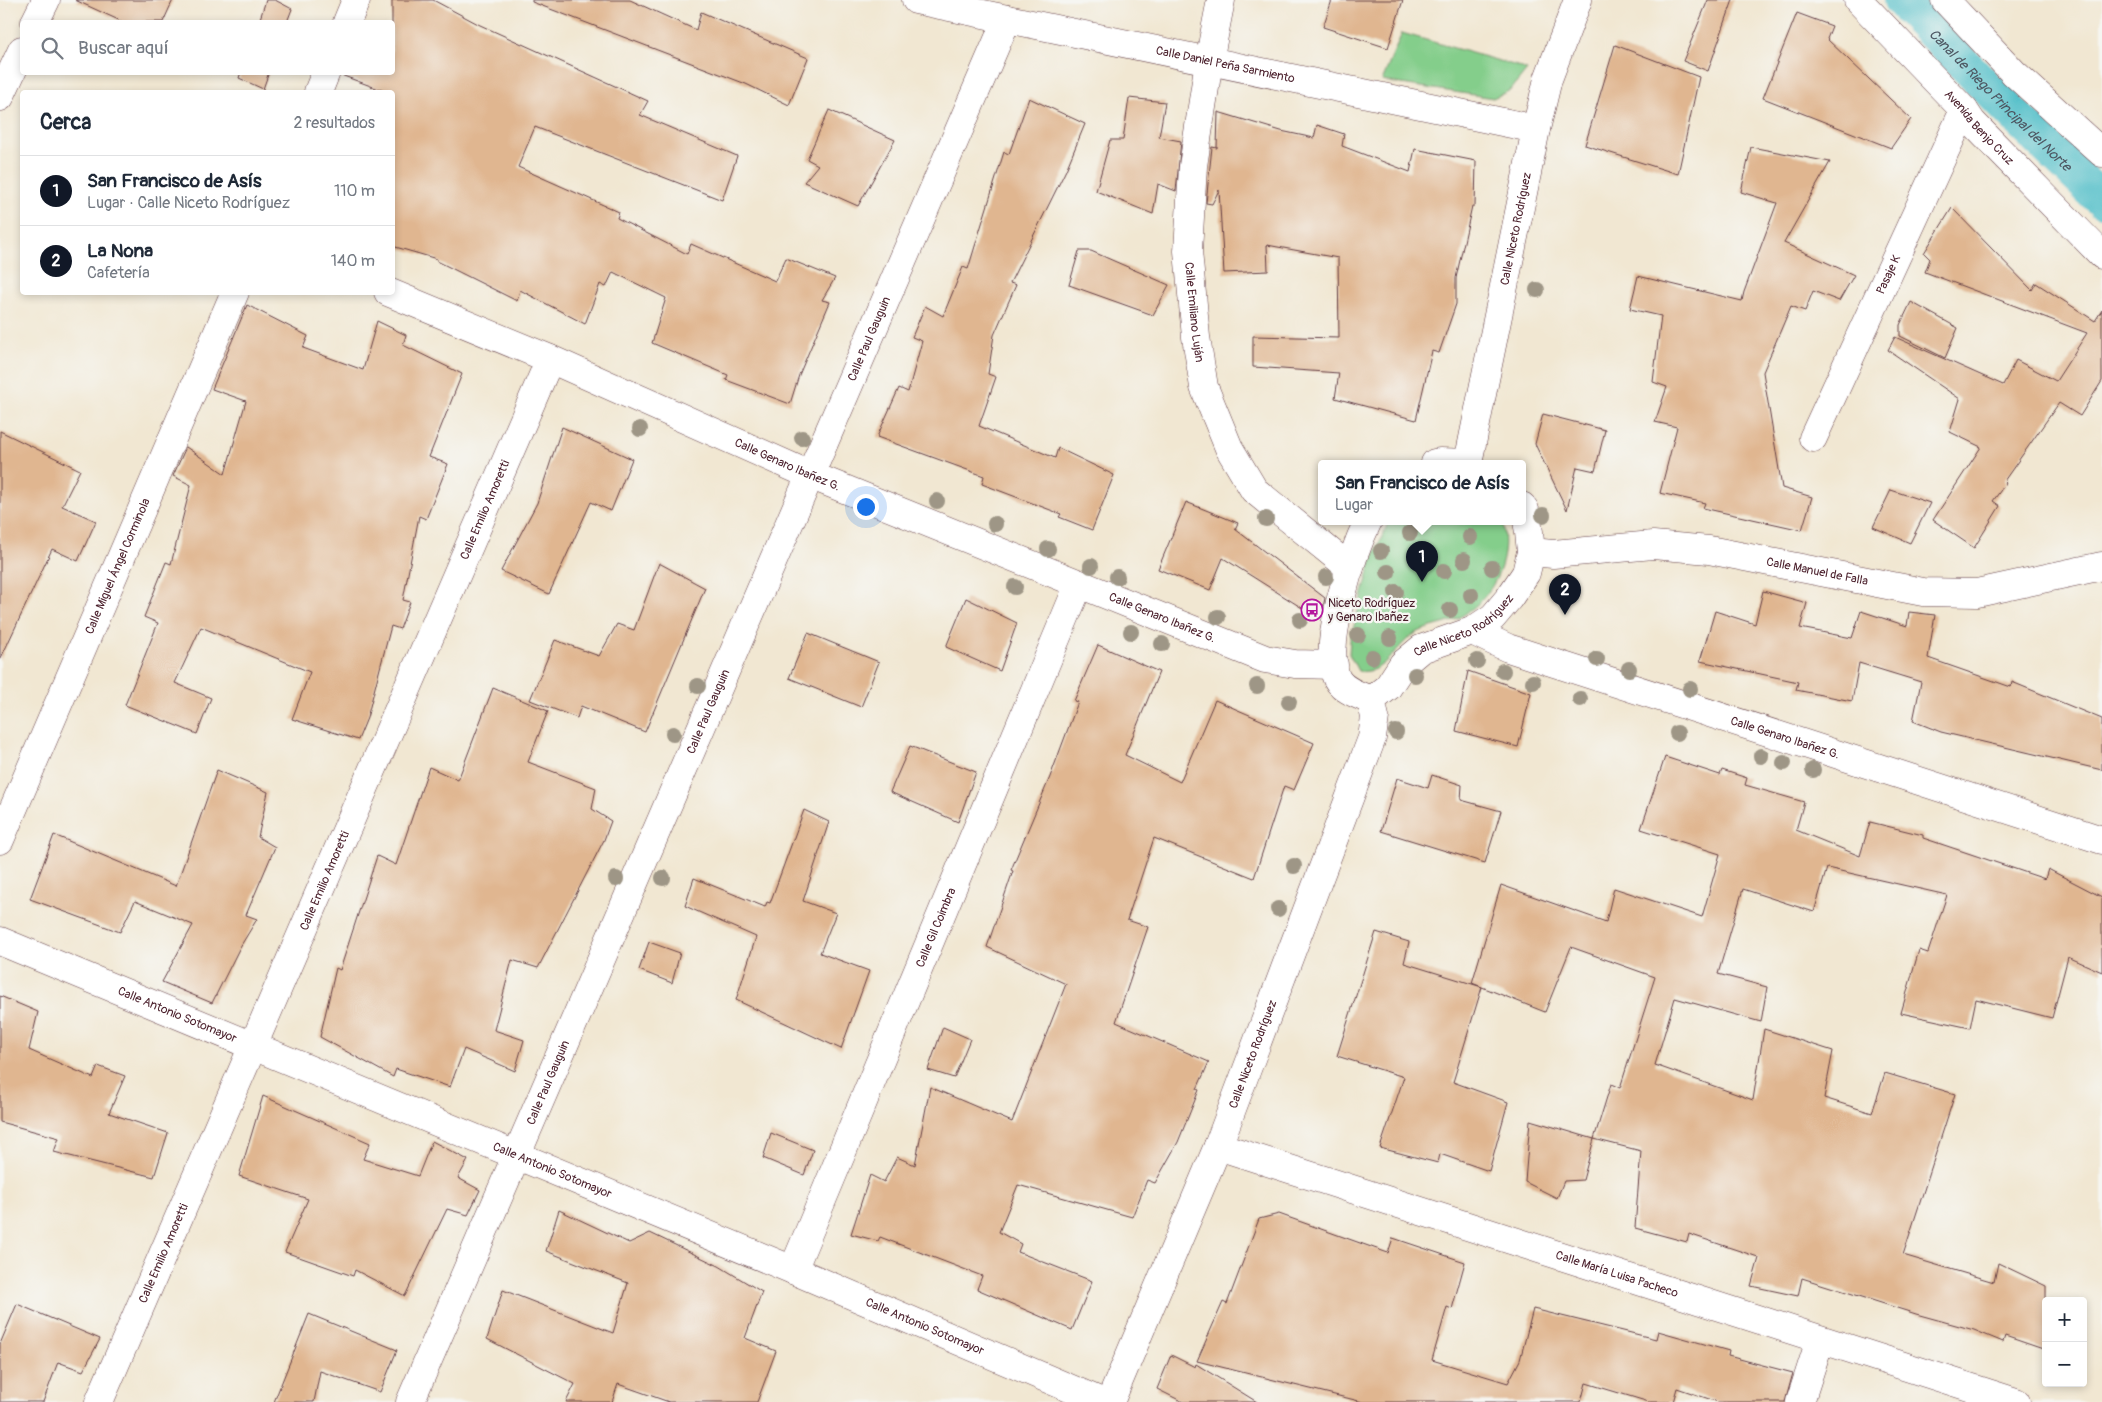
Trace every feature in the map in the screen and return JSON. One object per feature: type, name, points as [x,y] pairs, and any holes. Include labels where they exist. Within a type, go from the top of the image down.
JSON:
[{"type":"street","points":[[36,20],[46,0]]},
{"type":"street","points":[[348,20],[356,0]]},
{"type":"street","name":"Calle Daniel Peña Sarmiento","points":[[916,0],[1536,130]]},
{"type":"street","name":"Calle Emiliano Luján","points":[[1221,0],[1209,61],[1193,166],[1188,251],[1196,337],[1204,387],[1228,448],[1254,490],[1350,568]]},
{"type":"street","name":"Calle Niceto Rodríguez","points":[[1469,460],[1548,79],[1578,0]]},
{"type":"street","name":"Avenida Benjo Cruz","points":[[1858,0],[1964,110],[1972,122],[2102,255]]},
{"type":"street","points":[[1945,0],[2014,73],[2099,141]]},
{"type":"street","name":"Calle Paul Gauguin","points":[[410,1402],[1007,19]]},
{"type":"street","points":[[0,97],[20,54]]},
{"type":"street","points":[[319,90],[325,75]]},
{"type":"street","name":"Pasaje K","points":[[1813,438],[1964,110]]},
{"type":"street","name":"Calle Miguel Ángel Corminola","points":[[0,840],[234,295]]},
{"type":"street","name":"Calle Genaro Ibañez G.","points":[[395,295],[550,360],[810,475],[1265,659],[1295,664],[1334,665]]},
{"type":"street","name":"Calle Emilio Amoretti","points":[[99,1402],[550,360]]},
{"type":"street","name":"Calle Niceto Rodríguez","points":[[1110,1402],[1218,1146],[1372,738],[1375,717],[1371,700],[1388,688],[1403,664],[1421,649],[1472,631],[1493,617],[1509,598],[1526,573],[1531,552],[1526,516]]},
{"type":"street","points":[[1366,525],[1350,568],[1334,632],[1334,665],[1335,676],[1351,693],[1371,700]]},
{"type":"street","name":"Calle Manuel de Falla","points":[[1531,552],[1553,554],[1654,545],[1709,550],[1923,592],[1977,594],[2102,566]]},
{"type":"street","name":"Calle Gil Coimbra","points":[[793,1270],[1079,584]]},
{"type":"street","name":"Calle Genaro Ibañez G.","points":[[1472,631],[1517,651],[2102,840]]},
{"type":"street","name":"Calle Antonio Sotomayor","points":[[0,941],[793,1270],[1102,1402]]},
{"type":"street","name":"Calle María Luisa Pacheco","points":[[1218,1146],[2016,1402]]},
{"type":"street","points":[[1800,1402],[1820,1340]]},
{"type":"green space","points":[[1402,33],[1527,70],[1511,90],[1493,98],[1382,81]]},
{"type":"green space","points":[[1387,525],[1503,525],[1505,536],[1501,566],[1496,580],[1478,604],[1452,621],[1427,628],[1413,635],[1382,665],[1375,669],[1358,671],[1349,654],[1350,640],[1373,557]]},
{"type":"building","points":[[75,0],[173,0],[164,20],[119,20]]},
{"type":"building","points":[[266,0],[275,0],[292,9],[288,20],[260,20]]},
{"type":"building","points":[[392,0],[433,0],[480,25],[648,101],[640,115],[737,156],[722,200],[535,127],[518,167],[619,212],[617,218],[687,254],[691,244],[775,281],[786,258],[835,278],[822,300],[830,302],[799,375],[790,404],[726,380],[728,375],[652,343],[666,298],[613,272],[606,287],[600,284],[585,324],[520,290],[517,301],[437,261],[437,259],[395,247],[395,90],[382,90],[341,75],[395,75],[395,20],[392,20]]},
{"type":"building","points":[[532,0],[630,0],[696,30],[701,12],[808,58],[789,105],[746,84],[532,2]]},
{"type":"building","points":[[1332,0],[1403,0],[1388,48],[1323,27]]},
{"type":"building","points":[[1708,0],[1733,0],[1708,71],[1683,61]]},
{"type":"building","points":[[1797,13],[1832,26],[1827,39],[1911,119],[1891,148],[1763,98]]},
{"type":"building","points":[[1615,45],[1699,77],[1678,174],[1585,145]]},
{"type":"building","points":[[240,75],[268,75],[263,89],[239,78]]},
{"type":"building","points":[[1029,98],[1085,124],[1066,170],[1010,283],[1016,285],[994,335],[988,374],[996,377],[979,426],[1055,458],[1058,448],[1114,475],[1092,530],[1059,517],[1061,514],[982,484],[984,476],[877,437],[899,388],[908,392],[922,341],[912,337],[925,306],[943,316],[963,267],[968,269],[1004,152],[1009,154]]},
{"type":"building","points":[[1129,98],[1165,102],[1159,137],[1181,141],[1176,191],[1158,184],[1153,214],[1096,191],[1110,140],[1123,140]]},
{"type":"building","points":[[829,110],[895,140],[858,206],[804,182],[818,165],[807,159]]},
{"type":"building","points":[[1218,112],[1281,131],[1314,138],[1317,125],[1344,134],[1342,146],[1410,172],[1415,149],[1476,161],[1475,206],[1472,206],[1456,278],[1456,304],[1439,353],[1432,351],[1416,420],[1335,398],[1339,373],[1253,367],[1253,336],[1339,338],[1338,258],[1267,245],[1268,271],[1224,273],[1219,190],[1212,204],[1206,203],[1212,147],[1217,148]]},
{"type":"building","points":[[1751,147],[1830,162],[1784,243],[1854,275],[1839,301],[1813,291],[1805,311],[1791,306],[1763,372],[1782,488],[1812,497],[1802,530],[1703,508],[1705,503],[1660,493],[1677,427],[1655,422],[1667,387],[1653,382],[1661,316],[1630,309],[1638,276],[1742,301],[1777,203],[1741,192]]},
{"type":"building","points":[[1952,208],[2032,290],[2036,283],[2095,321],[2102,310],[2102,381],[2080,416],[2059,403],[2004,481],[2006,483],[1993,501],[2000,506],[1974,548],[1933,520],[1981,447],[1950,432],[1960,399],[1888,350],[1895,337],[2003,385],[2016,360],[2056,381],[2087,333],[1925,272],[1930,259],[1924,253]]},
{"type":"building","points":[[1079,251],[1091,251],[1169,285],[1153,315],[1069,285]]},
{"type":"building","points":[[1911,302],[1958,328],[1945,358],[1900,336],[1900,325]]},
{"type":"building","points":[[247,305],[308,336],[303,348],[363,370],[377,321],[406,335],[403,345],[462,374],[429,457],[448,464],[426,519],[419,516],[403,600],[410,602],[400,629],[391,626],[367,718],[358,740],[292,719],[310,672],[201,627],[175,683],[211,698],[197,734],[125,705],[158,623],[144,617],[166,562],[171,564],[191,485],[173,476],[186,447],[225,474],[246,401],[212,389]]},
{"type":"building","points":[[1543,414],[1605,430],[1595,471],[1577,467],[1567,510],[1535,444]]},
{"type":"building","points":[[562,427],[632,459],[611,511],[591,502],[549,594],[501,571],[537,503]]},
{"type":"building","points":[[0,431],[80,470],[62,506],[96,521],[78,561],[52,549],[0,660]]},
{"type":"building","points":[[1891,490],[1930,503],[1910,543],[1873,527]]},
{"type":"building","points":[[1186,502],[1238,523],[1235,529],[1325,598],[1322,612],[1318,618],[1223,558],[1210,590],[1158,569]]},
{"type":"building","points":[[659,563],[705,588],[645,732],[581,706],[577,718],[530,700],[555,640],[599,656],[617,624],[634,630]]},
{"type":"building","points":[[1763,591],[1807,603],[1800,628],[1852,638],[1861,611],[1907,626],[1909,612],[1935,615],[1928,658],[2011,687],[2012,682],[2102,719],[2102,770],[1941,732],[1913,721],[1921,682],[1859,663],[1852,701],[1796,690],[1798,682],[1700,661],[1715,611],[1755,624]]},
{"type":"building","points":[[966,598],[1017,623],[1000,671],[946,647]]},
{"type":"building","points":[[808,633],[879,662],[861,707],[789,678]]},
{"type":"building","points":[[1098,645],[1159,672],[1125,755],[1180,782],[1215,700],[1314,743],[1294,790],[1284,786],[1254,878],[1154,838],[1127,920],[1148,927],[1116,1022],[1209,1062],[1178,1142],[1155,1183],[1147,1180],[1132,1217],[1018,1185],[999,1232],[1021,1244],[1018,1252],[1092,1281],[1072,1330],[977,1289],[982,1276],[880,1237],[878,1241],[851,1234],[870,1175],[884,1182],[897,1157],[915,1165],[930,1087],[1012,1122],[1066,984],[987,947],[1013,871],[1011,870],[1050,777],[1078,702],[1074,701]]},
{"type":"building","points":[[1468,671],[1531,693],[1518,747],[1456,731]]},
{"type":"building","points":[[493,688],[548,711],[528,762],[596,788],[592,809],[611,821],[604,840],[538,968],[512,960],[494,1030],[524,1040],[515,1071],[464,1049],[450,1087],[396,1069],[393,1077],[320,1037],[336,968],[340,970],[377,856],[396,865],[429,767],[458,780]]},
{"type":"building","points":[[910,746],[976,772],[958,822],[890,792]]},
{"type":"building","points":[[1665,757],[1720,775],[1722,770],[1747,778],[1745,785],[1804,802],[1796,830],[1860,856],[1870,822],[1923,835],[1923,838],[2045,879],[2048,869],[2102,897],[2102,972],[2068,957],[2052,1018],[1976,999],[1970,1028],[1901,1013],[1919,950],[1928,953],[1947,895],[1827,868],[1814,912],[1743,889],[1718,974],[1767,987],[1761,1022],[1675,998],[1655,1065],[1753,1100],[1764,1029],[1833,1051],[1824,1098],[1872,1113],[1885,1073],[1955,1094],[1903,1255],[1994,1282],[1998,1263],[2046,1286],[2046,1297],[2042,1297],[2042,1349],[2005,1336],[2003,1342],[1974,1330],[1802,1278],[1798,1296],[1751,1286],[1758,1257],[1689,1234],[1687,1242],[1635,1228],[1641,1151],[1594,1139],[1611,1084],[1620,1088],[1655,977],[1571,947],[1545,1012],[1472,983],[1501,885],[1606,922],[1614,888],[1702,917],[1720,854],[1641,829]]},
{"type":"building","points":[[217,770],[268,792],[258,837],[275,847],[246,915],[257,919],[240,947],[212,1003],[162,982],[193,925],[135,901],[120,932],[30,899],[54,835],[176,886]]},
{"type":"building","points":[[1432,775],[1462,785],[1461,800],[1501,811],[1485,863],[1381,831],[1397,778],[1428,788]]},
{"type":"building","points":[[804,810],[829,822],[803,901],[836,913],[820,953],[869,971],[841,1049],[736,1000],[756,937],[685,906],[694,878],[765,907],[767,902],[770,903]]},
{"type":"building","points":[[1376,932],[1409,942],[1404,963],[1482,987],[1453,1082],[1508,1102],[1489,1171],[1440,1154],[1438,1163],[1380,1148],[1404,1077],[1337,1056]]},
{"type":"building","points":[[649,942],[680,953],[672,983],[639,970]]},
{"type":"building","points":[[0,996],[38,1012],[29,1050],[93,1078],[98,1066],[125,1076],[109,1113],[168,1133],[154,1177],[54,1152],[59,1138],[0,1122]]},
{"type":"building","points":[[943,1027],[970,1039],[954,1078],[928,1070]]},
{"type":"building","points":[[263,1096],[370,1143],[363,1159],[418,1176],[432,1141],[468,1160],[458,1178],[480,1190],[468,1215],[447,1209],[405,1296],[355,1270],[353,1276],[285,1252],[308,1199],[239,1176]]},
{"type":"building","points":[[1530,1120],[1594,1139],[1583,1180],[1564,1181],[1557,1198],[1525,1182]]},
{"type":"building","points":[[771,1133],[813,1150],[804,1175],[763,1158]]},
{"type":"building","points":[[559,1210],[629,1243],[650,1233],[719,1266],[762,1292],[745,1338],[776,1351],[757,1402],[669,1402],[618,1384],[612,1402],[566,1402],[575,1384],[487,1339],[503,1290],[613,1333],[628,1283],[546,1251]]},
{"type":"building","points":[[1279,1214],[1388,1253],[1393,1238],[1465,1262],[1452,1309],[1447,1307],[1432,1360],[1508,1383],[1520,1360],[1533,1309],[1656,1339],[1658,1331],[1729,1351],[1728,1356],[1793,1373],[1785,1402],[1718,1402],[1677,1388],[1673,1402],[1649,1402],[1586,1383],[1581,1402],[1363,1402],[1197,1361],[1223,1302],[1227,1304],[1259,1219]]},
{"type":"building","points":[[17,1304],[100,1339],[83,1371],[58,1362],[43,1402],[0,1402],[0,1344]]},
{"type":"building","points":[[309,1314],[397,1350],[380,1392],[320,1371],[314,1402],[274,1402]]},
{"type":"building","points":[[1171,1355],[1195,1367],[1196,1364],[1257,1402],[1183,1402],[1157,1389]]},
{"type":"waterway","name":"Canal de Riego Principal del Norte","points":[[1901,0],[2015,116],[2102,200]]},
{"type":"place","name":"San Francisco de Asís","points":[[1422,582]]},
{"type":"place","name":"Niceto Rodríguez y Genaro Ibañez","points":[[1312,610]]},
{"type":"place","name":"La Nona","points":[[1565,615]]}]
